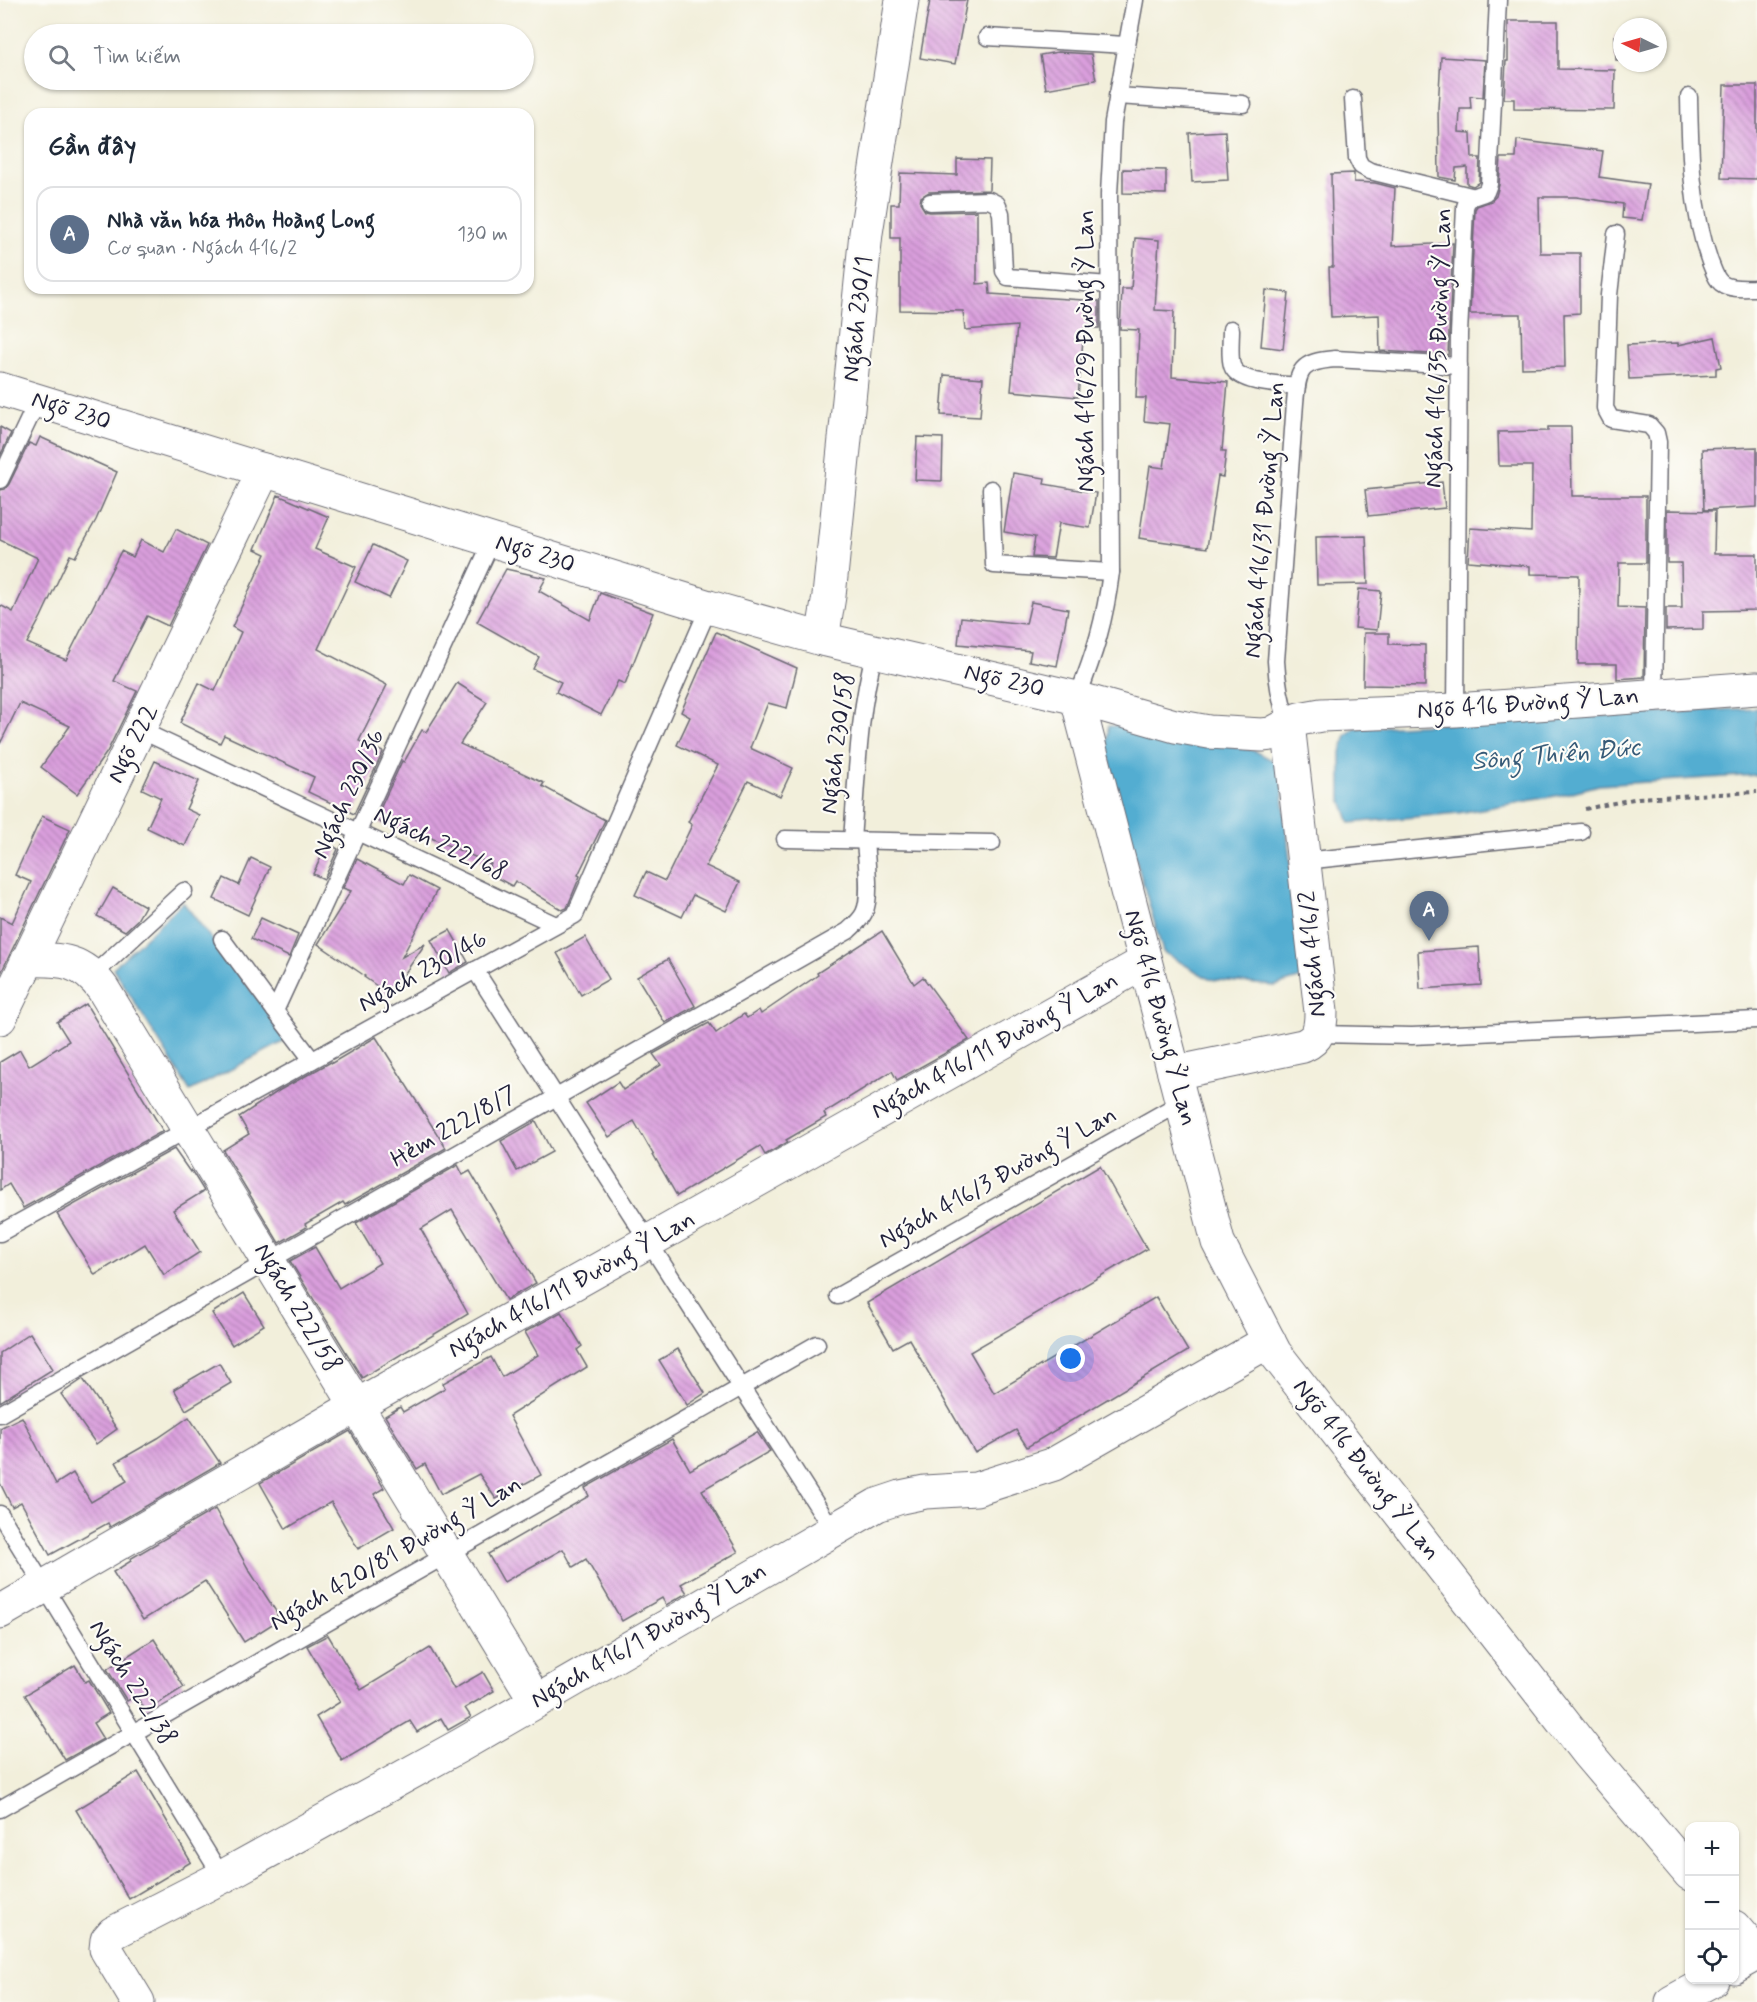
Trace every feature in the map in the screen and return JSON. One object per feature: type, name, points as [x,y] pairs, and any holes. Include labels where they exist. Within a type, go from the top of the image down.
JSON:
[{"type":"street","name":"Ngách 230/1","points":[[822,639],[829,596],[866,233],[902,0]]},
{"type":"street","name":"Ngõ 230","points":[[0,389],[709,607],[822,639],[1077,698]]},
{"type":"street","name":"Ngõ 222","points":[[0,1018],[18,961],[140,730],[264,470]]},
{"type":"street","name":"Ngõ 416 Đường Ỷ Lan","points":[[1077,698],[1175,726],[1209,732],[1262,735],[1271,734],[1299,720],[1321,715],[1456,710],[1757,688]]},
{"type":"street","name":"Ngõ 416 Đường Ỷ Lan","points":[[1077,698],[1218,1242],[1275,1353],[1588,1754],[1685,1869]]},
{"type":"street","name":"Ngách 416/2","points":[[1178,1087],[1303,1046],[1311,1042],[1318,1034],[1321,1012],[1288,724]]},
{"type":"street","name":"Ngách 222/58","points":[[18,961],[51,959],[81,966],[93,975],[104,989],[536,1701]]},
{"type":"street","name":"Ngách 416/11 Đường Ỷ Lan","points":[[0,1612],[357,1406],[1145,962]]},
{"type":"street","name":"Ngách 416/1 Đường Ỷ Lan","points":[[138,2002],[106,1949],[107,1940],[113,1933],[222,1877],[461,1745],[877,1505],[925,1492],[976,1489],[1054,1464],[1269,1341]]},
{"type":"street","points":[[1737,1930],[1757,1954],[1739,1964]]},
{"type":"street","points":[[1672,2002],[1705,1984]]},
{"type":"lane","name":"Ngách 416/29 Đường Ỷ Lan","points":[[1077,698],[1098,641],[1107,602],[1110,572],[1109,194],[1113,122],[1135,0]]},
{"type":"lane","name":"Ngách 416/35 Đường Ỷ Lan","points":[[1456,710],[1459,366],[1465,207],[1471,196],[1486,192],[1489,184],[1498,0]]},
{"type":"lane","points":[[987,37],[1126,45]]},
{"type":"lane","points":[[1117,96],[1243,104]]},
{"type":"lane","points":[[1689,97],[1694,198],[1708,257],[1715,276],[1721,283],[1736,288],[1757,288]]},
{"type":"lane","points":[[1353,99],[1357,158],[1361,166],[1370,171],[1471,196]]},
{"type":"lane","points":[[930,202],[989,200],[997,204],[1001,213],[1004,271],[1008,277],[1109,285]]},
{"type":"lane","points":[[1616,234],[1609,295],[1605,408],[1611,419],[1649,425],[1656,433],[1658,442],[1654,696]]},
{"type":"lane","points":[[1231,329],[1232,367],[1238,374],[1249,380],[1297,386]]},
{"type":"lane","name":"Ngách 416/31 Đường Ỷ Lan","points":[[1288,724],[1277,683],[1276,661],[1297,386],[1302,371],[1307,365],[1318,361],[1335,359],[1459,366]]},
{"type":"lane","points":[[0,480],[38,400]]},
{"type":"lane","points":[[991,489],[994,565],[1110,572]]},
{"type":"lane","name":"Ngách 230/36","points":[[275,1011],[492,540]]},
{"type":"lane","name":"Ngách 230/46","points":[[0,1233],[575,915],[709,607]]},
{"type":"lane","name":"Ngách 230/58","points":[[859,840],[861,725],[868,675],[875,651]]},
{"type":"lane","name":"Ngách 222/68","points":[[140,730],[556,926]]},
{"type":"lane","points":[[1304,861],[1581,832]]},
{"type":"lane","name":"Ngách 230/58","points":[[785,839],[992,843]]},
{"type":"lane","name":"Hẻm 222/8/7","points":[[0,1414],[837,937],[857,923],[865,911],[867,896],[859,840]]},
{"type":"lane","points":[[93,975],[184,891]]},
{"type":"lane","points":[[222,939],[312,1060]]},
{"type":"lane","points":[[475,970],[832,1529]]},
{"type":"lane","points":[[1318,1034],[1412,1036],[1757,1020]]},
{"type":"lane","name":"Ngách 416/3 Đường Ỷ Lan","points":[[838,1296],[1178,1087]]},
{"type":"lane","name":"Ngách 420/81 Đường Ỷ Lan","points":[[0,1809],[133,1731],[817,1344]]},
{"type":"lane","name":"Ngách 222/38","points":[[0,1514],[222,1877]]},
{"type":"water","name":"Sông Thiên Đức","points":[[1757,708],[1757,775],[1599,785],[1561,795],[1458,813],[1350,823],[1341,798],[1341,752],[1346,735],[1355,728]]},
{"type":"water","points":[[1134,725],[1255,751],[1280,764],[1302,978],[1275,986],[1209,979],[1163,952],[1121,808],[1107,749],[1108,726]]},
{"type":"water","points":[[183,902],[289,1039],[190,1091],[113,968]]},
{"type":"building","points":[[930,0],[967,0],[955,64],[920,58]]},
{"type":"building","points":[[1508,21],[1558,21],[1558,69],[1613,70],[1615,72],[1614,110],[1514,109],[1514,99],[1504,99],[1506,61],[1508,61]]},
{"type":"building","points":[[1058,52],[1091,54],[1096,80],[1046,89],[1040,55]]},
{"type":"building","points":[[1441,57],[1485,60],[1483,97],[1470,96],[1471,109],[1460,109],[1459,132],[1471,133],[1472,158],[1480,158],[1479,182],[1473,186],[1467,184],[1467,167],[1456,168],[1455,180],[1439,177],[1438,108]]},
{"type":"building","points":[[1724,85],[1757,85],[1757,179],[1721,178]]},
{"type":"building","points":[[1225,131],[1228,180],[1192,182],[1189,133]]},
{"type":"building","points":[[1517,140],[1603,151],[1599,177],[1648,184],[1642,220],[1622,218],[1623,204],[1576,197],[1539,197],[1540,253],[1580,253],[1580,313],[1564,314],[1565,367],[1522,368],[1521,314],[1470,314],[1475,209],[1496,196],[1501,158],[1516,158]]},
{"type":"building","points":[[957,159],[990,160],[989,190],[929,192],[921,197],[920,203],[925,211],[930,212],[977,211],[977,284],[989,283],[990,294],[1099,301],[1099,328],[1084,328],[1078,397],[1011,391],[1017,326],[965,330],[963,311],[900,310],[900,238],[891,238],[891,204],[899,204],[900,173],[957,175]]},
{"type":"building","points":[[1123,169],[1166,170],[1166,194],[1123,193]]},
{"type":"building","points":[[1354,173],[1354,182],[1375,183],[1395,188],[1392,246],[1453,243],[1448,355],[1380,351],[1379,315],[1331,317],[1329,267],[1333,267],[1331,174]]},
{"type":"building","points":[[1135,238],[1159,240],[1155,310],[1174,311],[1172,377],[1228,382],[1222,451],[1226,451],[1223,477],[1218,476],[1207,548],[1139,538],[1150,466],[1164,468],[1170,424],[1144,421],[1146,398],[1136,398],[1139,330],[1120,329],[1122,289],[1131,289]]},
{"type":"building","points":[[1266,290],[1289,293],[1283,349],[1261,346]]},
{"type":"building","points":[[1715,337],[1721,367],[1716,368],[1716,375],[1629,379],[1627,345],[1678,343],[1678,345]]},
{"type":"building","points":[[944,375],[983,378],[980,417],[941,415]]},
{"type":"building","points":[[0,427],[11,433],[0,456]]},
{"type":"building","points":[[1548,427],[1571,427],[1572,496],[1646,496],[1646,563],[1619,563],[1618,607],[1645,608],[1644,677],[1617,679],[1617,664],[1578,664],[1579,575],[1530,574],[1530,566],[1468,561],[1470,528],[1531,532],[1532,466],[1499,466],[1498,432],[1548,431]]},
{"type":"building","points":[[40,437],[117,472],[96,520],[75,557],[70,555],[27,643],[66,660],[121,551],[133,557],[141,540],[164,552],[176,529],[207,545],[168,626],[147,616],[114,681],[137,691],[107,752],[77,794],[41,767],[70,726],[20,703],[0,744],[0,605],[13,612],[38,558],[0,540],[0,490],[5,489],[9,484],[29,443],[36,446]]},
{"type":"building","points":[[917,437],[943,438],[942,481],[915,480]]},
{"type":"building","points":[[1757,447],[1757,507],[1704,510],[1702,449]]},
{"type":"building","points":[[1013,473],[1045,478],[1044,484],[1096,493],[1090,528],[1059,523],[1053,558],[1032,557],[1035,537],[1004,532]]},
{"type":"building","points":[[1442,482],[1445,508],[1368,516],[1365,490]]},
{"type":"building","points":[[278,495],[329,517],[315,549],[356,567],[318,649],[387,685],[359,741],[383,752],[354,814],[308,792],[314,777],[224,735],[220,743],[180,723],[199,683],[215,691],[241,632],[232,627],[266,554],[255,549]]},
{"type":"building","points":[[1667,510],[1715,511],[1714,554],[1757,554],[1757,610],[1703,611],[1703,629],[1666,630],[1666,608],[1682,608],[1681,563],[1667,563]]},
{"type":"building","points":[[1366,536],[1368,584],[1317,585],[1316,537]]},
{"type":"building","points":[[373,545],[407,561],[389,598],[355,582]]},
{"type":"building","points":[[506,569],[546,578],[539,591],[590,620],[600,593],[653,613],[625,684],[618,681],[601,715],[556,692],[561,682],[533,669],[539,657],[477,622]]},
{"type":"building","points":[[1359,589],[1381,591],[1377,630],[1355,628]]},
{"type":"building","points":[[1031,602],[1068,609],[1057,666],[1029,661],[1031,651],[958,644],[961,617],[1026,624]]},
{"type":"building","points":[[716,632],[797,668],[787,708],[768,703],[750,748],[793,768],[780,796],[748,781],[706,866],[740,882],[726,911],[693,895],[682,917],[635,895],[646,872],[665,881],[692,825],[688,822],[718,765],[677,745],[690,717],[681,712]]},
{"type":"building","points":[[1364,633],[1389,633],[1389,644],[1425,645],[1425,686],[1363,685]]},
{"type":"building","points":[[457,683],[487,702],[460,744],[544,783],[542,786],[605,820],[578,875],[580,876],[567,908],[562,910],[515,881],[512,886],[486,872],[491,864],[422,834],[418,841],[375,820],[402,761],[404,762],[422,730],[426,732]]},
{"type":"building","points":[[155,761],[199,781],[186,809],[199,815],[185,846],[147,828],[161,798],[142,789]]},
{"type":"building","points":[[42,816],[70,829],[0,975],[0,917],[12,923],[31,882],[15,875]]},
{"type":"building","points":[[328,843],[338,849],[324,879],[313,874]]},
{"type":"building","points":[[251,858],[270,867],[248,915],[214,899],[224,878],[239,885]]},
{"type":"building","points":[[357,859],[404,884],[409,875],[437,890],[402,957],[425,944],[390,995],[318,944],[351,891],[343,888]]},
{"type":"building","points":[[113,888],[145,906],[137,920],[125,931],[97,916]]},
{"type":"building","points":[[261,918],[298,935],[289,957],[251,939]]},
{"type":"building","points":[[450,930],[468,962],[449,973],[431,940]]},
{"type":"building","points":[[882,931],[914,984],[923,977],[969,1040],[897,1080],[892,1071],[824,1113],[826,1117],[786,1140],[788,1142],[765,1155],[760,1146],[677,1196],[634,1121],[609,1137],[586,1103],[618,1082],[623,1090],[661,1065],[653,1054],[709,1023],[716,1033],[744,1014],[747,1018],[759,1010],[761,1014],[818,975],[817,973]]},
{"type":"building","points":[[585,937],[609,979],[581,995],[557,953]]},
{"type":"building","points":[[1479,947],[1481,985],[1420,989],[1418,951]]},
{"type":"building","points":[[668,959],[695,1006],[665,1023],[637,977]]},
{"type":"building","points":[[86,1004],[163,1131],[23,1208],[9,1184],[0,1190],[0,1062],[20,1050],[29,1066],[69,1041],[57,1022]]},
{"type":"building","points":[[376,1037],[446,1148],[345,1205],[343,1202],[305,1224],[307,1227],[279,1243],[223,1150],[249,1134],[239,1117],[280,1090]]},
{"type":"building","points":[[536,1121],[552,1152],[517,1171],[501,1141]]},
{"type":"building","points":[[174,1149],[204,1191],[173,1210],[200,1252],[164,1275],[145,1244],[95,1275],[57,1214]]},
{"type":"building","points":[[458,1165],[463,1175],[470,1171],[536,1283],[506,1300],[452,1210],[421,1229],[468,1314],[362,1378],[290,1261],[315,1247],[339,1288],[380,1263],[356,1223]]},
{"type":"building","points":[[1100,1166],[1147,1249],[970,1352],[994,1393],[1156,1297],[1188,1351],[1027,1447],[1016,1430],[975,1453],[909,1339],[893,1348],[867,1303]]},
{"type":"building","points":[[244,1293],[264,1325],[232,1345],[212,1313]]},
{"type":"building","points":[[561,1312],[582,1346],[577,1350],[587,1367],[509,1416],[541,1475],[496,1499],[479,1474],[441,1494],[425,1464],[417,1469],[385,1416],[400,1407],[403,1412],[445,1388],[443,1383],[491,1357],[502,1377],[538,1355],[525,1332]]},
{"type":"building","points":[[30,1333],[53,1369],[0,1402],[0,1353]]},
{"type":"building","points":[[678,1349],[705,1393],[687,1405],[659,1360]]},
{"type":"building","points":[[219,1363],[231,1383],[186,1410],[174,1389]]},
{"type":"building","points":[[83,1379],[117,1429],[96,1444],[61,1394]]},
{"type":"building","points":[[22,1417],[56,1484],[73,1473],[91,1502],[127,1481],[116,1462],[189,1417],[220,1463],[110,1527],[108,1523],[50,1555],[21,1502],[12,1507],[0,1483],[0,1428]]},
{"type":"building","points":[[350,1431],[384,1488],[374,1494],[394,1528],[358,1549],[331,1502],[286,1529],[260,1483]]},
{"type":"building","points":[[757,1432],[770,1451],[702,1490],[738,1552],[681,1584],[687,1593],[666,1605],[662,1598],[622,1621],[586,1559],[573,1567],[563,1549],[504,1582],[488,1554],[589,1496],[585,1488],[672,1439],[690,1470]]},
{"type":"building","points":[[215,1509],[249,1570],[277,1613],[277,1621],[244,1642],[205,1581],[143,1620],[113,1572],[131,1561],[130,1559]]},
{"type":"building","points":[[328,1635],[361,1690],[430,1648],[454,1689],[483,1672],[494,1691],[465,1708],[471,1717],[448,1730],[441,1718],[417,1732],[410,1721],[342,1761],[316,1717],[340,1702],[307,1646]]},
{"type":"building","points":[[154,1639],[184,1687],[146,1711],[136,1696],[127,1701],[107,1669]]},
{"type":"building","points":[[75,1665],[85,1682],[89,1680],[109,1713],[93,1723],[103,1739],[65,1760],[25,1695]]},
{"type":"building","points":[[138,1772],[191,1862],[129,1899],[76,1810]]},
{"type":"place","name":"Nhà văn hóa thôn Hoàng Long","points":[[1429,941]]}]
